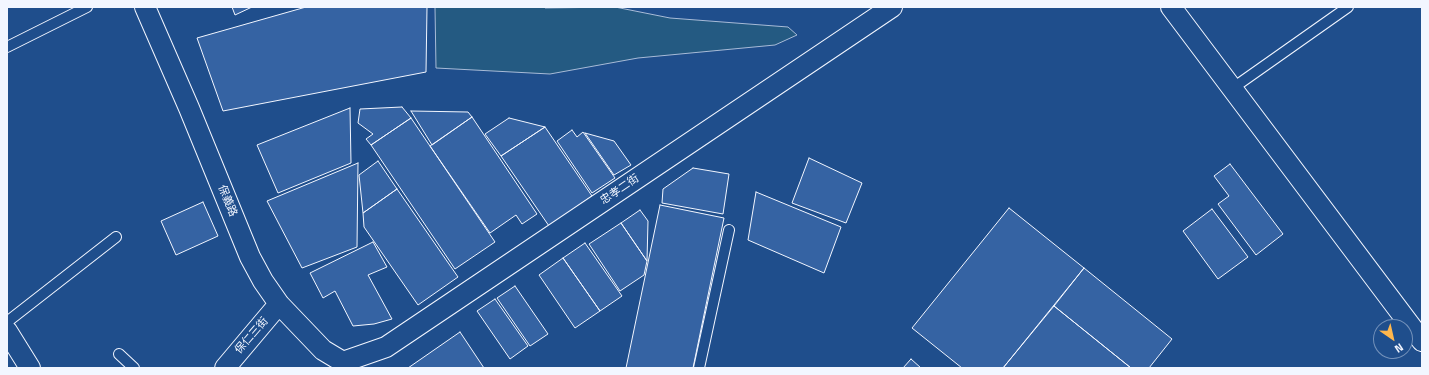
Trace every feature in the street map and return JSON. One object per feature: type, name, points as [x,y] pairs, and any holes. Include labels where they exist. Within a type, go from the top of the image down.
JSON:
[{"type":"street","name":"保義路","points":[[145,7],[189,108],[250,257],[263,281],[279,304],[323,350],[346,365]]},
{"type":"street","name":"忠孝二街","points":[[346,365],[386,347],[892,7]]},
{"type":"street","points":[[1171,7],[1422,341]]},
{"type":"street","name":"保仁三街","points":[[225,368],[279,304]]},
{"type":"street","points":[[7,331],[30,368]]},
{"type":"lane","points":[[7,47],[87,7]]},
{"type":"lane","points":[[1232,88],[1348,7]]},
{"type":"lane","points":[[699,368],[729,230]]},
{"type":"lane","points":[[7,322],[116,237]]},
{"type":"lane","points":[[119,354],[134,368]]},
{"type":"shaded area","points":[[435,7],[615,7],[670,18],[788,27],[797,35],[775,45],[638,58],[550,74],[436,68]]},
{"type":"building","points":[[232,7],[252,7],[235,15]]},
{"type":"building","points":[[306,7],[427,7],[426,72],[223,111],[197,38]]},
{"type":"building","points":[[402,107],[411,118],[371,145],[366,139],[373,134],[358,123],[360,109]]},
{"type":"building","points":[[350,108],[351,163],[278,193],[257,145]]},
{"type":"building","points":[[411,111],[468,112],[472,117],[432,145]]},
{"type":"building","points":[[472,117],[537,214],[522,224],[516,215],[490,233],[430,146]]},
{"type":"building","points":[[411,118],[495,242],[455,269],[371,145]]},
{"type":"building","points":[[509,118],[545,127],[501,156],[485,134]]},
{"type":"building","points":[[545,127],[592,196],[549,226],[501,156]]},
{"type":"building","points":[[572,130],[577,137],[583,132],[615,178],[592,193],[557,141]]},
{"type":"building","points":[[585,133],[614,141],[631,165],[614,175]]},
{"type":"building","points":[[809,158],[862,183],[846,223],[792,203]]},
{"type":"building","points":[[378,161],[397,189],[363,213],[359,175]]},
{"type":"building","points":[[358,163],[357,247],[302,268],[267,201]]},
{"type":"building","points":[[1230,164],[1283,234],[1256,255],[1218,204],[1229,196],[1214,176]]},
{"type":"building","points":[[693,168],[729,174],[723,214],[662,203],[663,189]]},
{"type":"building","points":[[397,189],[458,277],[418,305],[364,227],[363,213]]},
{"type":"building","points":[[756,192],[841,227],[824,273],[748,240]]},
{"type":"building","points":[[203,202],[218,236],[176,255],[161,221]]},
{"type":"building","points":[[660,205],[724,218],[693,368],[626,368]]},
{"type":"building","points":[[1009,208],[1084,268],[1003,368],[962,368],[912,328]]},
{"type":"building","points":[[1212,209],[1248,257],[1218,279],[1183,231]]},
{"type":"building","points":[[640,210],[648,221],[647,261],[621,223]]},
{"type":"building","points":[[621,223],[647,261],[644,275],[620,291],[589,244]]},
{"type":"building","points":[[373,242],[387,267],[368,275],[392,319],[374,324],[353,326],[335,291],[323,298],[310,273]]},
{"type":"building","points":[[585,243],[622,296],[600,311],[563,258]]},
{"type":"building","points":[[563,258],[600,311],[575,328],[539,275]]},
{"type":"building","points":[[1084,268],[1172,339],[1149,368],[1131,368],[1054,306]]},
{"type":"building","points":[[515,286],[548,334],[530,346],[497,298]]},
{"type":"building","points":[[495,299],[528,346],[510,359],[477,311]]},
{"type":"building","points":[[1054,306],[1131,368],[1003,368]]},
{"type":"building","points":[[460,332],[484,368],[408,368]]},
{"type":"building","points":[[911,359],[921,368],[903,368]]}]
